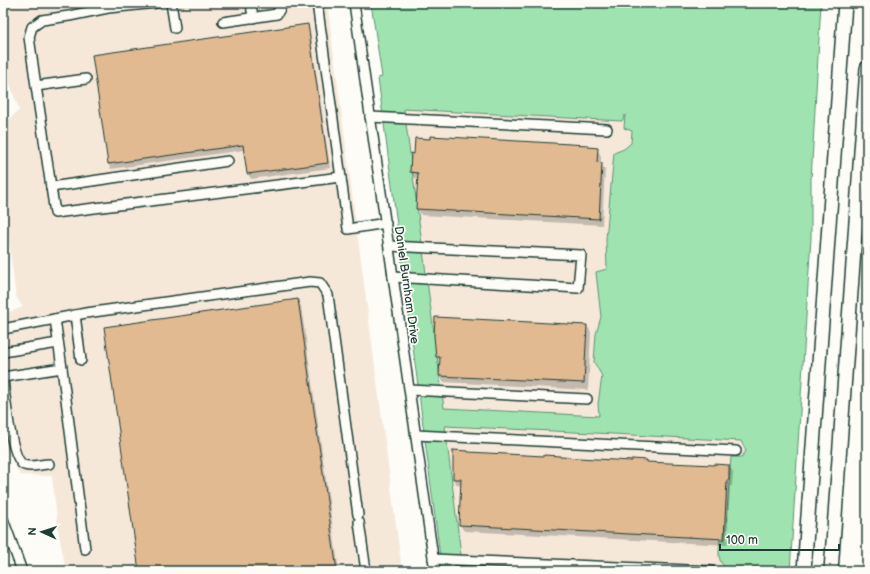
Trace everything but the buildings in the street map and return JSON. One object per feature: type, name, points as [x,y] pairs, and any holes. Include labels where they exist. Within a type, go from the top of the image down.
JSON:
[{"type":"highway","points":[[804,571],[845,3]]},
{"type":"highway","points":[[831,571],[867,68]]},
{"type":"street","points":[[157,3],[107,6],[69,16],[42,20],[32,27],[29,37],[55,213],[341,176]]},
{"type":"street","points":[[171,3],[174,28]]},
{"type":"street","points":[[251,3],[253,18]]},
{"type":"street","points":[[223,22],[277,14],[283,3]]},
{"type":"street","points":[[317,3],[348,229],[386,223]]},
{"type":"street","name":"Daniel Burnham Drive","points":[[354,3],[435,571]]},
{"type":"street","points":[[36,86],[86,79]]},
{"type":"street","points":[[370,117],[607,129]]},
{"type":"street","points":[[51,187],[228,161]]},
{"type":"street","points":[[389,246],[580,255],[578,288],[393,277]]},
{"type":"street","points":[[3,329],[75,315],[302,283],[320,283],[328,295],[366,571]]},
{"type":"street","points":[[75,315],[81,360]]},
{"type":"street","points":[[55,319],[85,549]]},
{"type":"street","points":[[3,352],[58,343]]},
{"type":"street","points":[[48,464],[26,466],[20,463],[12,445],[3,379],[62,368]]},
{"type":"street","points":[[410,390],[587,399]]},
{"type":"street","points":[[416,435],[736,451]]},
{"type":"street","points":[[3,519],[22,571]]},
{"type":"street","points":[[433,559],[712,571]]},
{"type":"path","points":[[3,563],[6,571]]},
{"type":"shaded area","points":[[3,3],[327,3],[402,571],[66,571],[59,535],[52,476],[20,475],[5,446],[3,434],[3,314],[23,307],[16,297],[3,194],[3,125],[19,110],[3,64]]},
{"type":"shaded area","points":[[404,109],[621,121],[625,113],[632,131],[631,144],[624,149],[609,209],[606,239],[607,269],[596,272],[601,317],[596,335],[594,362],[602,376],[598,404],[599,416],[444,409]]},
{"type":"shaded area","points":[[445,426],[741,441],[746,451],[742,457],[731,457],[725,539],[720,539],[725,568],[729,571],[463,571]]},
{"type":"green space","points":[[371,3],[821,3],[811,180],[811,238],[790,571],[729,571],[720,560],[720,539],[725,539],[731,457],[742,457],[746,451],[741,441],[445,426],[463,571],[442,571],[378,78],[382,77]],"holes":[[[404,109],[622,121],[625,115],[624,128],[632,131],[631,143],[624,149],[614,153],[606,239],[607,269],[596,272],[601,317],[596,334],[594,362],[602,376],[598,404],[599,416],[444,408]]]}]
